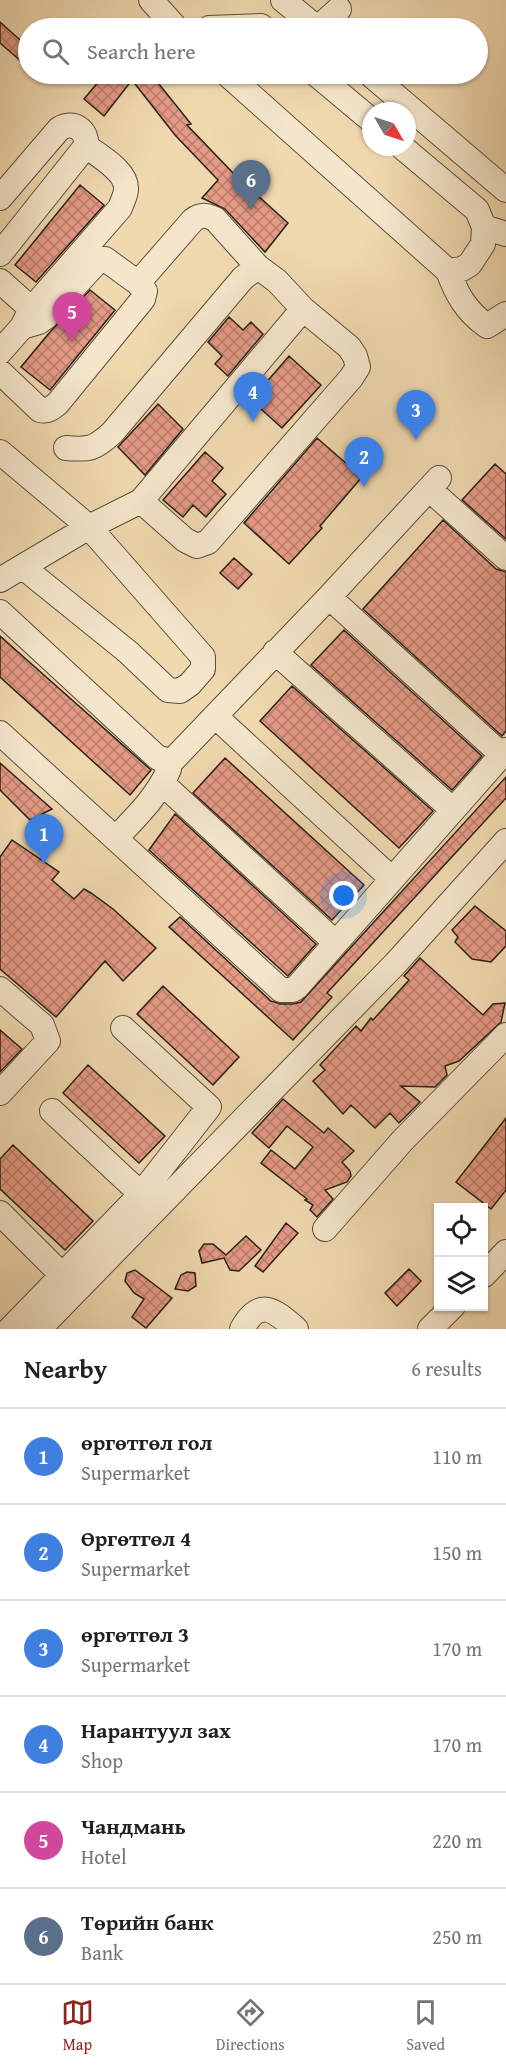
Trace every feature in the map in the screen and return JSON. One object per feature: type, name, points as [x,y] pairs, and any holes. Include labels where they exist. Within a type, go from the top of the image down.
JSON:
[{"type":"street","points":[[152,0],[167,18]]},
{"type":"street","points":[[283,0],[305,18]]},
{"type":"street","points":[[329,18],[339,9]]},
{"type":"street","points":[[238,84],[448,271],[464,306],[476,319],[487,326],[506,314]]},
{"type":"street","points":[[328,84],[362,112]]},
{"type":"street","points":[[382,84],[506,190]]},
{"type":"street","points":[[0,198],[59,129],[66,124],[73,125],[82,132],[87,140],[86,146],[0,254]]},
{"type":"street","points":[[0,352],[120,208],[126,191],[126,183],[119,172],[86,146]]},
{"type":"street","points":[[413,156],[477,210],[495,230],[470,264],[462,269],[448,271]]},
{"type":"street","points":[[138,283],[193,220],[206,215],[215,219],[258,267],[277,281],[303,309],[349,347],[358,367],[351,378],[208,542],[196,546],[185,540],[141,501]]},
{"type":"street","points":[[0,372],[40,410],[50,409],[58,403],[143,299],[145,291],[138,283],[105,259],[100,260],[46,317],[39,322],[26,319]]},
{"type":"street","points":[[66,448],[87,449],[101,443],[112,433],[243,278],[258,267]]},
{"type":"street","points":[[0,280],[28,306],[26,319]]},
{"type":"street","points":[[0,580],[89,528],[141,501],[303,309]]},
{"type":"street","points":[[0,452],[89,528],[203,657],[203,669],[190,684],[180,691],[168,690],[128,652],[24,568]]},
{"type":"street","points":[[116,838],[163,784],[172,761],[434,483],[506,558]]},
{"type":"street","points":[[0,734],[281,990],[293,990],[504,753],[329,597]]},
{"type":"street","points":[[0,612],[158,758],[172,761]]},
{"type":"street","points":[[275,652],[453,810]]},
{"type":"street","points":[[215,716],[392,879]]},
{"type":"street","points":[[163,784],[336,943]]},
{"type":"street","points":[[39,1329],[395,964],[506,842]]},
{"type":"street","points":[[0,989],[42,1025],[48,1041],[0,1093]]},
{"type":"street","points":[[10,1329],[141,1194],[209,1107],[123,1028]]},
{"type":"street","points":[[325,1229],[403,1140],[506,1035]]},
{"type":"street","points":[[52,1111],[141,1194]]},
{"type":"street","points":[[0,1213],[63,1276]]},
{"type":"street","points":[[242,1329],[249,1317],[258,1309],[268,1309],[297,1329]]},
{"type":"street","points":[[430,1329],[448,1311]]},
{"type":"building","points":[[0,22],[18,38],[18,58],[0,43]]},
{"type":"building","points":[[97,84],[129,84],[104,116],[84,99]]},
{"type":"building","points":[[135,84],[159,84],[191,124],[187,125],[234,174],[288,223],[265,252],[225,209],[202,198],[218,180],[175,135]]},
{"type":"building","points":[[80,185],[104,205],[36,282],[15,265]]},
{"type":"building","points":[[90,290],[115,310],[50,390],[21,367]]},
{"type":"building","points":[[229,317],[243,330],[251,322],[263,334],[228,376],[215,364],[222,356],[208,342]]},
{"type":"building","points":[[289,356],[321,385],[282,428],[251,400]]},
{"type":"building","points":[[158,404],[183,429],[145,475],[118,447]]},
{"type":"building","points":[[317,438],[362,477],[320,526],[322,528],[289,564],[244,523]]},
{"type":"building","points":[[205,452],[223,468],[212,481],[226,494],[206,517],[193,505],[183,517],[163,500]]},
{"type":"building","points":[[495,464],[506,474],[506,539],[462,500]]},
{"type":"building","points":[[443,520],[496,569],[506,572],[506,731],[502,736],[363,609]]},
{"type":"building","points":[[234,558],[252,574],[238,589],[220,573]]},
{"type":"building","points":[[344,630],[482,756],[452,790],[311,665]]},
{"type":"building","points":[[0,636],[151,770],[130,795],[0,677]]},
{"type":"building","points":[[292,686],[433,811],[399,848],[260,721]]},
{"type":"building","points":[[225,758],[364,885],[332,920],[193,793]]},
{"type":"building","points":[[0,763],[52,809],[30,820],[0,790]]},
{"type":"building","points":[[506,777],[506,798],[327,993],[332,997],[293,1040],[169,927],[180,917],[271,1001],[281,1004],[301,1002]]},
{"type":"building","points":[[175,814],[316,944],[288,976],[149,850]]},
{"type":"building","points":[[12,840],[59,872],[52,880],[74,899],[84,889],[91,893],[113,909],[156,948],[123,981],[105,961],[56,1017],[0,969],[0,857]]},
{"type":"building","points":[[475,906],[506,931],[506,946],[491,962],[472,959],[455,942],[458,937],[452,930]]},
{"type":"building","points":[[420,958],[483,1015],[493,1004],[505,1003],[501,1022],[459,1061],[445,1066],[447,1075],[435,1087],[401,1086],[420,1102],[399,1123],[390,1113],[375,1128],[351,1105],[343,1114],[313,1081],[325,1070],[320,1065],[356,1026],[361,1031],[409,980],[404,976]]},
{"type":"building","points":[[163,986],[239,1057],[213,1085],[137,1014]]},
{"type":"building","points":[[0,1030],[22,1049],[0,1072]]},
{"type":"building","points":[[88,1065],[165,1136],[139,1163],[63,1093]]},
{"type":"building","points":[[283,1099],[324,1133],[328,1128],[354,1151],[342,1162],[350,1171],[351,1176],[347,1182],[325,1190],[333,1199],[317,1217],[310,1210],[313,1205],[305,1200],[307,1199],[261,1163],[271,1150],[295,1169],[313,1147],[287,1126],[269,1148],[252,1133]]},
{"type":"building","points":[[506,1118],[506,1190],[491,1209],[488,1203],[483,1203],[456,1182]]},
{"type":"building","points":[[13,1145],[93,1221],[65,1250],[0,1189],[0,1159]]},
{"type":"building","points":[[286,1223],[298,1233],[263,1272],[255,1266]]},
{"type":"building","points":[[246,1236],[261,1250],[239,1271],[230,1270],[224,1258],[202,1263],[199,1251],[204,1244],[213,1244],[226,1255]]},
{"type":"building","points":[[409,1269],[421,1281],[397,1306],[385,1293]]},
{"type":"building","points":[[135,1270],[172,1298],[146,1328],[132,1317],[144,1299],[134,1293],[125,1281],[127,1273]]},
{"type":"building","points":[[187,1272],[195,1273],[196,1286],[188,1291],[175,1289],[181,1275]]},
{"type":"place","name":"Төрийн банк","points":[[251,210]]},
{"type":"place","name":"Чандмань","points":[[72,342]]},
{"type":"place","name":"Нарантуул зах","points":[[253,422]]},
{"type":"place","name":"өргөтгөл 3","points":[[416,440]]},
{"type":"place","name":"Өргөтгөл 4","points":[[364,487]]},
{"type":"place","name":"өргөтгөл гол","points":[[44,864]]}]
